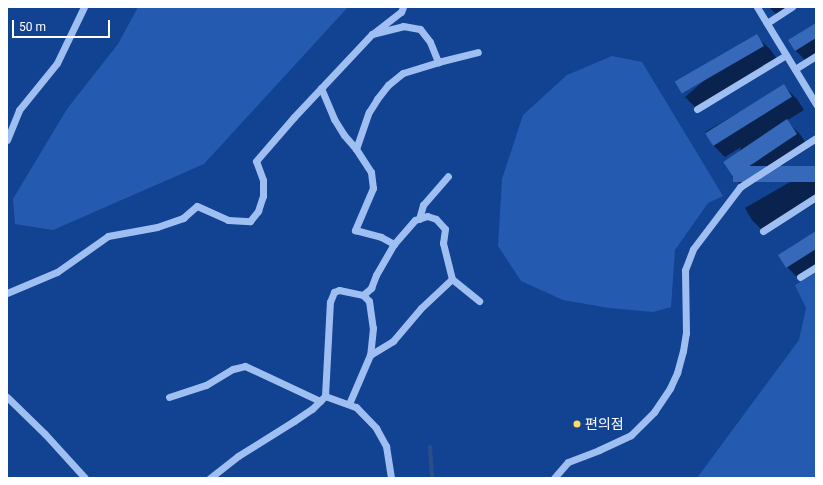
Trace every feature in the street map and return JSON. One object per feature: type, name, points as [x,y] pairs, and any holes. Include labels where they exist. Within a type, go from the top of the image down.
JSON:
[{"type":"street","points":[[7,140],[19,110],[57,63],[84,7]]},
{"type":"street","points":[[7,293],[57,272],[108,236],[157,227],[183,218],[197,206],[228,220],[250,221],[258,211],[263,196],[263,180],[256,161],[294,117],[372,34],[401,12],[403,7]]},
{"type":"street","points":[[757,7],[816,104]]},
{"type":"street","points":[[767,23],[792,7]]},
{"type":"street","points":[[372,34],[403,26],[420,29],[430,42],[438,62]]},
{"type":"street","points":[[356,149],[369,112],[388,85],[402,73],[478,52]]},
{"type":"street","points":[[697,109],[786,55]]},
{"type":"street","points":[[795,69],[816,56]]},
{"type":"street","points":[[321,88],[337,125],[344,136],[356,149],[371,172],[373,188],[355,230],[381,237],[394,244]]},
{"type":"street","points":[[554,478],[568,462],[631,435],[654,412],[670,388],[677,373],[686,333],[685,270],[692,249],[740,187],[816,138]]},
{"type":"street","points":[[419,219],[423,205],[448,176]]},
{"type":"street","points":[[763,231],[816,197]]},
{"type":"street","points":[[363,295],[371,288],[376,275],[394,244],[414,220],[427,216],[436,219],[444,229],[443,243],[452,279],[479,300]]},
{"type":"street","points":[[800,277],[816,267]]},
{"type":"street","points":[[370,355],[393,341],[421,308],[452,279]]},
{"type":"street","points":[[210,478],[238,456],[294,421],[322,398],[330,302],[334,292],[339,290],[363,295],[369,301],[373,328],[370,355],[349,404]]},
{"type":"street","points":[[169,397],[206,385],[233,369],[245,366],[322,398],[356,407],[376,428],[386,446],[391,478]]},
{"type":"street","points":[[7,397],[45,434],[85,478]]},
{"type":"shaded area","points":[[138,7],[348,7],[204,164],[53,230],[15,224],[13,199],[67,109],[118,44]]},
{"type":"shaded area","points":[[612,56],[642,62],[723,196],[708,203],[675,250],[671,307],[653,312],[609,308],[563,300],[521,281],[498,246],[502,179],[523,115],[567,75]]},
{"type":"shaded area","points":[[816,273],[816,478],[697,478],[799,340],[806,308],[795,285]]},
{"type":"building","points":[[816,23],[816,38],[795,51],[788,40]]},
{"type":"building","points":[[757,34],[764,46],[682,94],[675,82]]},
{"type":"building","points":[[784,84],[792,97],[713,146],[705,133]]},
{"type":"building","points":[[787,119],[797,134],[733,177],[723,162]]},
{"type":"building","points":[[733,166],[816,166],[816,182],[733,182]]},
{"type":"building","points":[[816,231],[816,249],[786,268],[778,255]]},
{"type":"waterway","points":[[430,447],[432,478]]},
{"type":"place","name":"편의점","points":[[577,424]]}]
